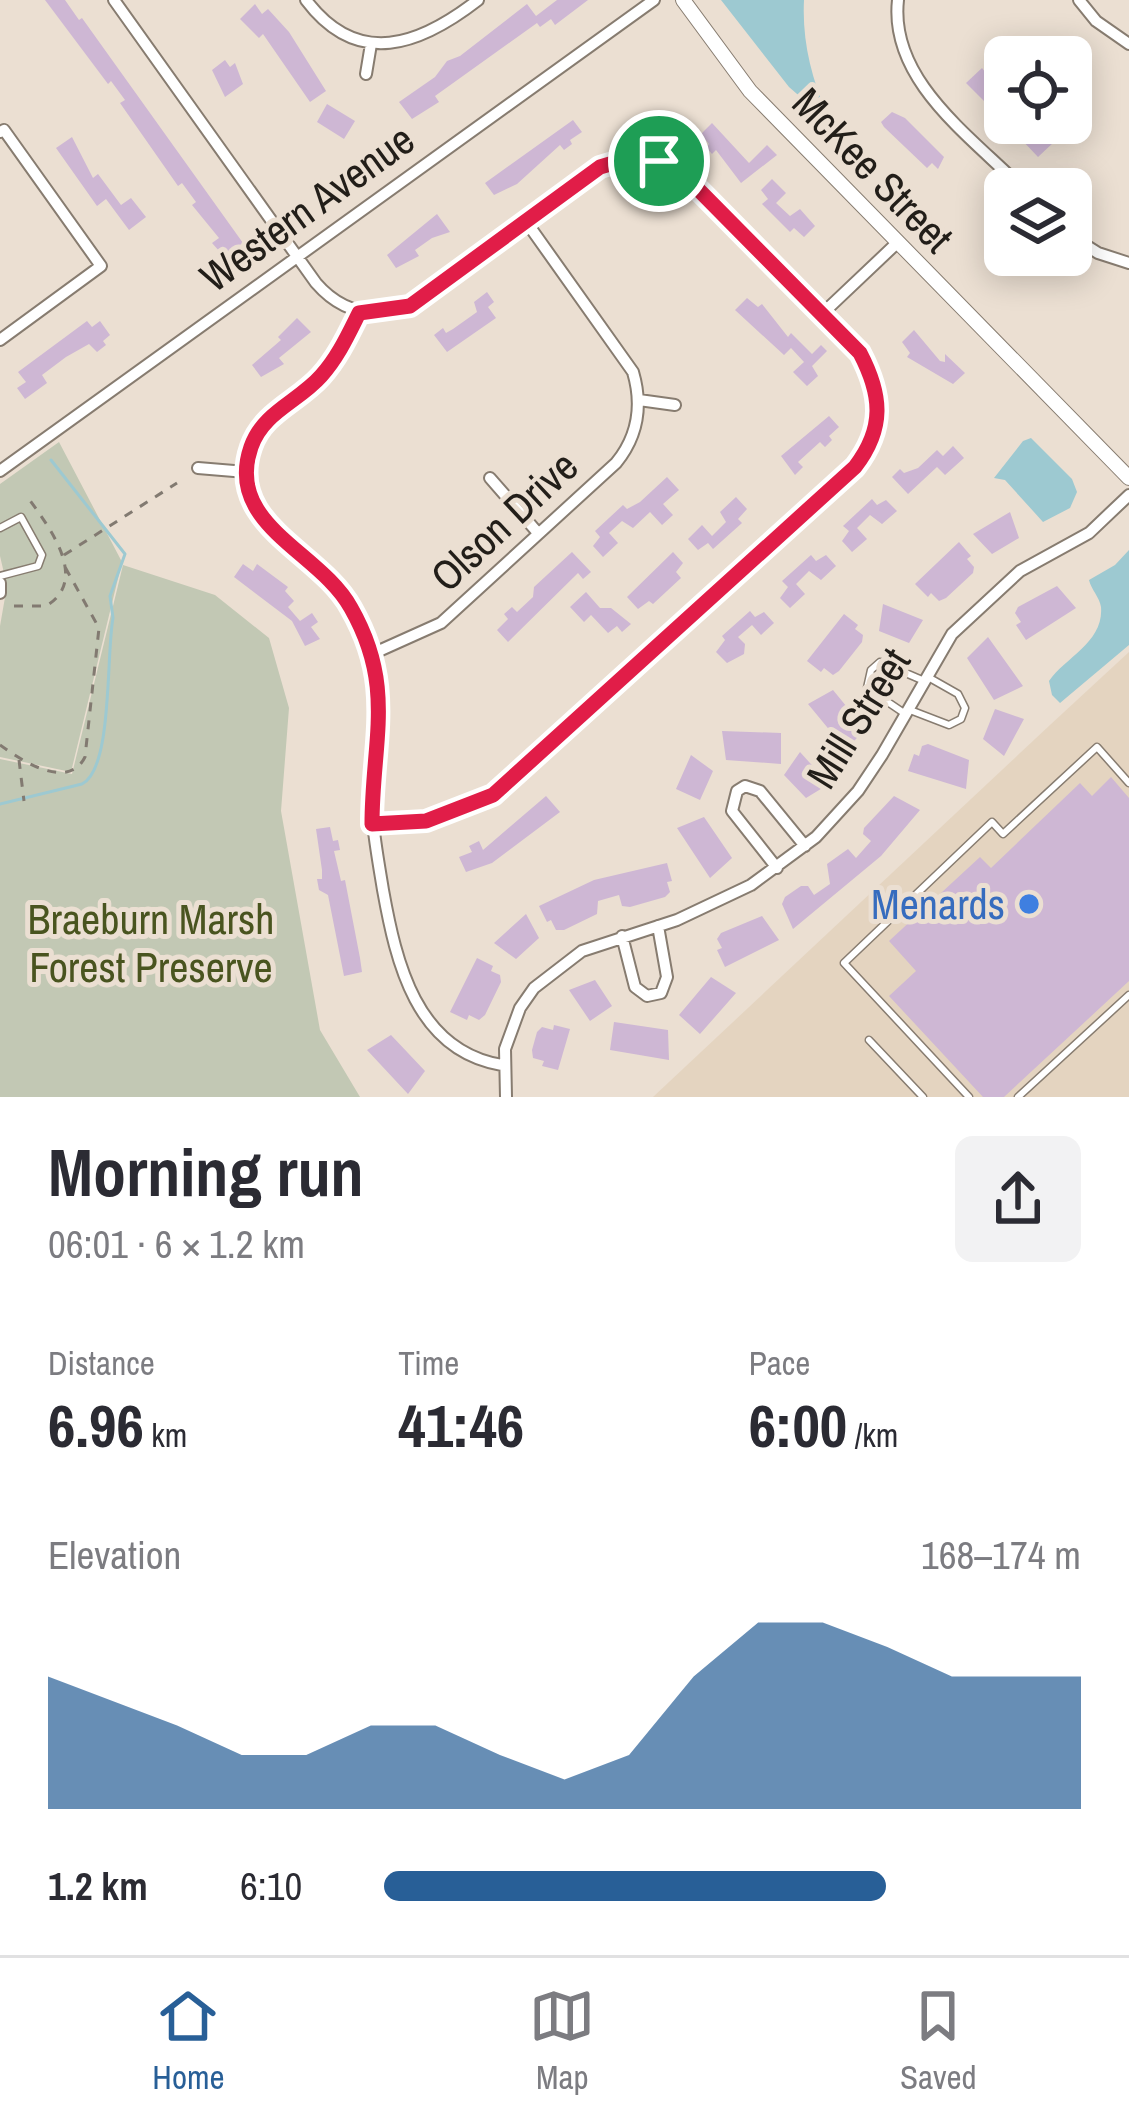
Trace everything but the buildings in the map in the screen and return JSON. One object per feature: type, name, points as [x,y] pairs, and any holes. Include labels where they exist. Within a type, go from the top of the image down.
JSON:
[{"type":"street","points":[[114,0],[326,294],[359,313],[410,306],[600,167],[630,158],[659,161],[687,178],[822,314],[860,353],[875,382],[880,408],[867,451],[855,467],[493,795],[426,821],[372,824]]},
{"type":"street","points":[[305,0],[332,27],[370,44],[399,44],[431,32],[478,0]]},
{"type":"street","name":"Western Avenue","points":[[0,471],[654,0]]},
{"type":"street","name":"McKee Street","points":[[683,0],[750,91],[1129,478]]},
{"type":"street","points":[[898,0],[898,39],[919,82],[1003,168]]},
{"type":"street","points":[[1079,0],[1096,21],[1129,44]]},
{"type":"street","points":[[366,74],[370,44]]},
{"type":"street","points":[[0,340],[101,266],[2,131]]},
{"type":"street","points":[[525,220],[624,357],[639,400],[675,405]]},
{"type":"street","points":[[822,314],[898,242]]},
{"type":"street","points":[[1092,249],[1129,263]]},
{"type":"street","points":[[359,313],[321,376],[260,428],[246,472],[263,523],[321,569],[350,604],[373,654],[382,723],[372,777],[372,824],[392,940],[407,988],[435,1032],[486,1063],[502,1066]]},
{"type":"street","name":"Olson Drive","points":[[373,654],[441,623],[627,450],[639,400]]},
{"type":"street","points":[[198,468],[246,472]]},
{"type":"street","points":[[490,478],[538,532]]},
{"type":"street","name":"Mill Street","points":[[506,1097],[502,1066],[510,1030],[534,988],[581,950],[716,904],[805,846],[858,791],[952,634],[1002,586],[1088,533],[1129,495]]},
{"type":"street","points":[[0,580],[0,593]]},
{"type":"street","points":[[777,868],[732,811],[737,791],[745,786],[760,791],[805,846]]},
{"type":"street","points":[[622,935],[635,987],[647,996],[661,993],[667,977],[658,926]]},
{"type":"lane","points":[[0,528],[21,517],[41,555],[38,566],[0,580]]},
{"type":"lane","points":[[880,662],[958,694],[965,708],[961,719],[949,725],[906,710],[867,688],[871,670],[880,662]]},
{"type":"lane","points":[[969,1097],[844,963],[992,822],[1004,834],[1097,747],[1129,783]]},
{"type":"lane","points":[[1018,1097],[1129,995]]},
{"type":"lane","points":[[869,1040],[922,1097]]},
{"type":"path","points":[[64,556],[177,483]]},
{"type":"path","points":[[14,607],[31,609],[54,602],[62,592],[64,556],[29,499]]},
{"type":"path","points":[[0,745],[20,758],[70,772],[85,757],[99,628],[65,567]]},
{"type":"path","points":[[20,758],[24,801]]},
{"type":"shaded area","points":[[1129,652],[1129,1097],[653,1097],[1050,725]]},
{"type":"green space","points":[[59,442],[122,562],[71,772],[0,757],[0,626],[7,586],[0,556],[0,484]]},
{"type":"green space","name":"Braeburn Marsh Forest Preserve","points":[[123,565],[215,595],[269,638],[289,708],[281,811],[320,1030],[360,1097],[0,1097],[0,759],[72,774]]},
{"type":"water","points":[[721,0],[804,0],[809,58],[827,114],[820,114],[789,87]]},
{"type":"water","points":[[1031,438],[1072,479],[1077,492],[1070,508],[1043,522],[1005,480],[994,478],[1023,441]]},
{"type":"water","points":[[1129,550],[1129,645],[1060,703],[1049,681],[1090,639],[1100,619],[1100,604],[1089,580]]},
{"type":"waterway","points":[[0,804],[82,784],[92,774],[104,734],[113,618],[110,596],[125,554],[51,460]]},
{"type":"place","name":"Menards","points":[[1029,904]]},
{"type":"route","points":[[630,158],[659,161],[687,178],[860,353],[875,382],[880,408],[867,451],[855,467],[493,795],[426,821],[372,824],[372,777],[382,723],[373,654],[350,604],[321,569],[263,523],[247,483],[250,447],[271,415],[321,376],[359,313],[410,306],[600,167],[630,158]]}]
